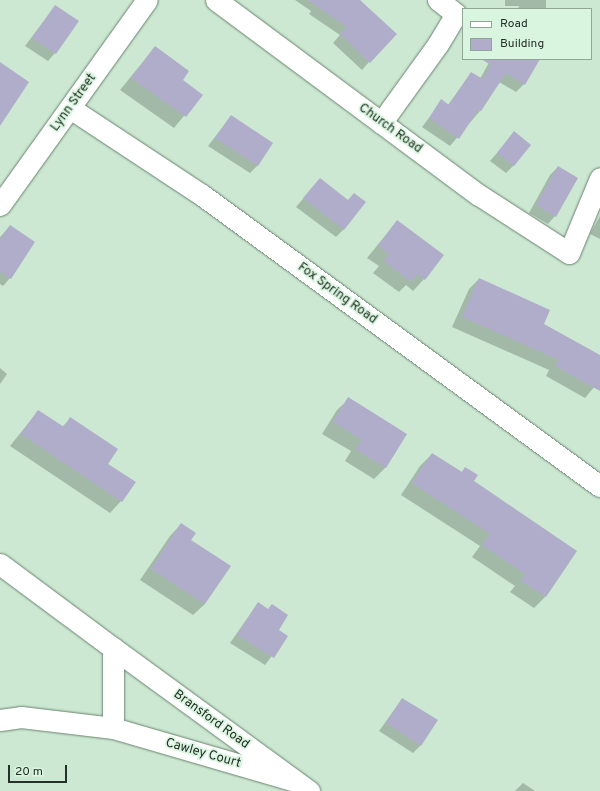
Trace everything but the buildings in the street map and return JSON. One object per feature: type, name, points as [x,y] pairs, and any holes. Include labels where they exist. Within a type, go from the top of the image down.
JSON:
[{"type":"street","name":"Lynn Street","points":[[0,205],[147,0]]},
{"type":"street","name":"Church Road","points":[[216,0],[479,195],[569,253],[600,178]]},
{"type":"street","points":[[381,123],[438,44],[456,14],[438,0]]},
{"type":"street","name":"Fox Spring Road","points":[[70,108],[202,195],[600,486]]},
{"type":"street","name":"Bransford Road","points":[[0,564],[300,786]]},
{"type":"street","points":[[0,720],[21,717],[113,728],[113,648]]},
{"type":"street","name":"Cawley Court","points":[[113,728],[300,786]]}]
